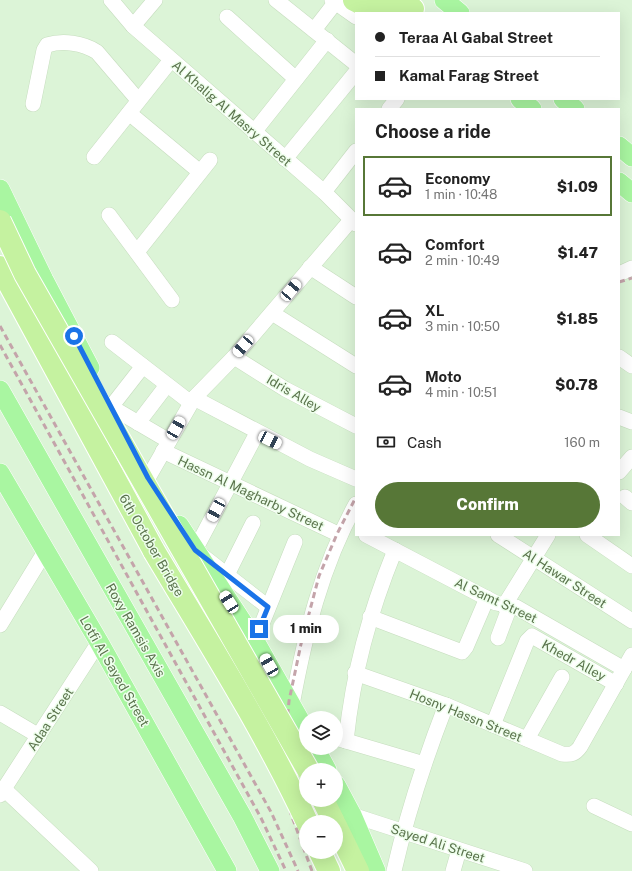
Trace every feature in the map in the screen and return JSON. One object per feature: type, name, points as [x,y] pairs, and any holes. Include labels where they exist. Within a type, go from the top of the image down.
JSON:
[{"type":"highway","points":[[340,1],[387,11],[410,7]]},
{"type":"highway","name":"6th October Bridge","points":[[0,221],[25,274],[304,763]]},
{"type":"highway","name":"6th October Bridge","points":[[0,267],[154,551],[238,693],[280,768],[303,815]]},
{"type":"highway","points":[[329,807],[336,815]]},
{"type":"highway","points":[[343,827],[358,871]]},
{"type":"highway","points":[[323,859],[329,871]]},
{"type":"main road","points":[[444,0],[459,12]]},
{"type":"main road","points":[[521,100],[531,108]]},
{"type":"main road","points":[[564,100],[574,108]]},
{"type":"main road","points":[[620,147],[632,157]]},
{"type":"main road","points":[[620,183],[632,193]]},
{"type":"main road","points":[[0,189],[44,280],[148,478],[255,641],[299,718]]},
{"type":"main road","name":"Roxy Ramsis Axis","points":[[0,390],[242,816],[270,871]]},
{"type":"main road","name":"Lotfi Al Sayed Street","points":[[0,473],[99,642],[227,871]]},
{"type":"main road","points":[[343,824],[376,871]]},
{"type":"street","name":"Al Khalig Al Masry Street","points":[[111,0],[132,26],[324,192],[353,222]]},
{"type":"street","points":[[132,26],[155,0]]},
{"type":"street","points":[[276,0],[355,63]]},
{"type":"street","points":[[314,30],[340,1],[355,16]]},
{"type":"street","points":[[227,17],[296,79]]},
{"type":"street","points":[[254,132],[327,40]]},
{"type":"street","points":[[33,104],[44,50],[47,45],[61,42],[92,49],[97,52],[138,100]]},
{"type":"street","points":[[94,157],[171,60]]},
{"type":"street","points":[[285,158],[355,73]]},
{"type":"street","points":[[390,108],[396,100]]},
{"type":"street","points":[[129,113],[200,172]]},
{"type":"street","points":[[324,192],[355,152]]},
{"type":"street","points":[[137,252],[210,160]]},
{"type":"street","points":[[110,215],[172,300]]},
{"type":"street","points":[[148,478],[193,400],[234,357],[310,267],[353,222]]},
{"type":"street","points":[[310,267],[355,296]]},
{"type":"street","points":[[620,274],[632,268]]},
{"type":"street","points":[[272,313],[355,365]]},
{"type":"street","points":[[112,342],[167,385],[193,400],[310,460],[355,479]]},
{"type":"street","name":"Idris Alley","points":[[234,357],[285,389],[355,425]]},
{"type":"street","points":[[620,359],[632,366]]},
{"type":"street","points":[[111,407],[143,366]]},
{"type":"street","points":[[138,423],[167,385]]},
{"type":"street","name":"Hassn Al Magharby Street","points":[[111,407],[138,423],[166,446],[230,484],[347,530]]},
{"type":"street","points":[[620,417],[632,422]]},
{"type":"street","points":[[257,433],[195,550],[268,607]]},
{"type":"street","points":[[292,705],[303,644],[318,589],[347,530],[355,507]]},
{"type":"street","points":[[227,575],[253,523]]},
{"type":"street","name":"Al Samt Street","points":[[368,536],[487,598],[507,606],[516,607],[624,669]]},
{"type":"street","name":"Al Hawar Street","points":[[500,536],[632,621]]},
{"type":"street","points":[[498,638],[507,606],[547,536]]},
{"type":"street","points":[[588,536],[632,566]]},
{"type":"street","points":[[255,641],[295,542]]},
{"type":"street","points":[[0,625],[46,550]]},
{"type":"street","points":[[343,730],[355,673],[370,617],[395,550]]},
{"type":"street","points":[[370,617],[462,652],[466,647],[487,598]]},
{"type":"street","name":"Khedr Alley","points":[[493,725],[527,642],[532,636],[616,684]]},
{"type":"street","name":"Adaa Street","points":[[2,792],[99,642]]},
{"type":"street","points":[[616,684],[632,655]]},
{"type":"street","name":"Hosny Hassn Street","points":[[355,673],[446,705],[562,754],[570,755],[576,753],[616,684]]},
{"type":"street","points":[[527,739],[562,677]]},
{"type":"street","points":[[394,871],[403,832],[424,764],[446,705]]},
{"type":"street","points":[[0,713],[39,736]]},
{"type":"street","points":[[343,741],[424,764]]},
{"type":"street","points":[[2,792],[91,871]]},
{"type":"street","points":[[594,806],[632,824]]},
{"type":"street","name":"Sayed Ali Street","points":[[343,821],[403,832],[524,871]]},
{"type":"street","points":[[453,871],[459,850]]},
{"type":"shaded area","points":[[0,0],[632,0],[632,871],[0,871]]},
{"type":"railway","points":[[620,282],[632,278]]},
{"type":"railway","points":[[0,326],[271,812],[298,871]]},
{"type":"railway","points":[[0,345],[261,818],[286,871]]},
{"type":"railway","points":[[312,871],[291,814],[285,743],[289,701],[301,644],[319,576],[337,534],[355,499]]},
{"type":"route","points":[[74,336],[148,478],[195,550],[268,607],[259,629]]}]
